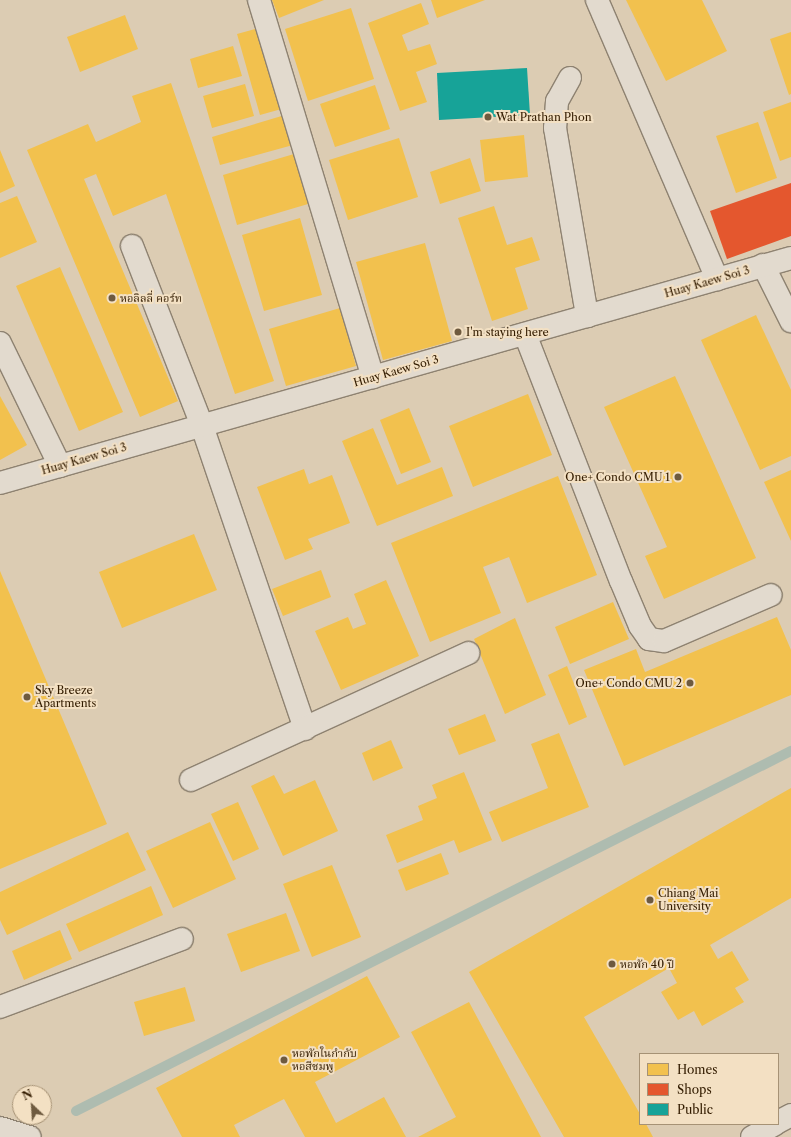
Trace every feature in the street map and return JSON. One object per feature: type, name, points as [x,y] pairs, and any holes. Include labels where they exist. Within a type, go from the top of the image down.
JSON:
[{"type":"street","points":[[259,0],[373,377]]},
{"type":"street","points":[[597,0],[717,279]]},
{"type":"street","points":[[570,78],[557,101],[555,128],[587,316]]},
{"type":"street","points":[[132,246],[202,426],[305,729]]},
{"type":"street","name":"Huay Kaew Soi 3","points":[[0,483],[791,258]]},
{"type":"street","points":[[763,265],[791,321]]},
{"type":"street","points":[[525,334],[621,581],[640,626],[650,639],[664,641],[772,595]]},
{"type":"street","points":[[0,343],[60,466]]},
{"type":"street","points":[[191,780],[468,653]]},
{"type":"street","points":[[0,1008],[182,939]]},
{"type":"street","points":[[779,1121],[791,1115]]},
{"type":"street","points":[[752,1137],[773,1125]]},
{"type":"street","points":[[0,1128],[30,1137]]},
{"type":"building: Homes","points":[[272,0],[324,0],[279,18]]},
{"type":"building: Homes","points":[[431,0],[485,0],[437,18]]},
{"type":"building: Homes","points":[[626,0],[702,0],[727,51],[666,81]]},
{"type":"building: Homes","points":[[421,3],[429,24],[402,35],[408,51],[430,44],[437,64],[416,72],[427,102],[400,111],[368,23]]},
{"type":"building: Homes","points":[[351,8],[374,79],[308,101],[285,29]]},
{"type":"building: Homes","points":[[125,15],[138,49],[80,72],[67,37]]},
{"type":"building: Homes","points":[[262,27],[285,108],[260,115],[237,34]]},
{"type":"building: Homes","points":[[791,32],[791,94],[789,95],[770,39]]},
{"type":"building: Homes","points":[[233,46],[242,76],[198,88],[190,59]]},
{"type":"building: Homes","name":"หอลิลลี่ คอร์ท","points":[[171,83],[274,381],[235,394],[166,194],[113,216],[96,174],[84,179],[178,401],[140,417],[27,150],[88,124],[96,142],[141,122],[132,96]]},
{"type":"building: Homes","points":[[245,84],[254,116],[212,128],[203,96]]},
{"type":"building: Homes","points":[[375,85],[390,129],[335,147],[320,104]]},
{"type":"building: Homes","points":[[791,102],[791,157],[780,161],[763,112]]},
{"type":"building: Homes","points":[[285,115],[293,145],[220,165],[212,137]]},
{"type":"building: Homes","points":[[758,122],[777,178],[736,193],[716,136]]},
{"type":"building: Homes","points":[[524,135],[528,177],[485,182],[480,140]]},
{"type":"building: Homes","points":[[399,138],[418,197],[348,220],[329,160]]},
{"type":"building: Homes","points":[[0,150],[15,186],[0,193]]},
{"type":"building: Homes","points":[[294,154],[308,204],[237,225],[223,175]]},
{"type":"building: Homes","points":[[470,158],[481,191],[440,204],[430,172]]},
{"type":"building: Homes","points":[[17,196],[37,242],[0,258],[0,203]]},
{"type":"building: Homes","points":[[494,206],[507,245],[532,237],[540,260],[515,268],[528,309],[492,321],[458,218]]},
{"type":"building: Homes","points":[[300,218],[322,295],[264,311],[242,235]]},
{"type":"building: Homes","points":[[425,243],[452,341],[383,360],[356,262]]},
{"type":"building: Homes","points":[[60,267],[123,412],[79,431],[16,286]]},
{"type":"building: Homes","points":[[340,308],[356,366],[286,386],[269,329]]},
{"type":"building: Homes","points":[[756,315],[791,390],[791,456],[760,470],[701,340]]},
{"type":"building: Homes","name":"One+ Condo CMU 1","points":[[675,376],[756,558],[664,599],[645,556],[667,547],[604,407]]},
{"type":"building: Homes","points":[[528,394],[552,455],[473,487],[449,426]]},
{"type":"building: Homes","points":[[0,396],[27,445],[0,460]]},
{"type":"building: Homes","points":[[409,408],[431,462],[401,474],[380,420]]},
{"type":"building: Homes","points":[[373,428],[397,485],[442,467],[453,496],[377,526],[342,441]]},
{"type":"building: Homes","points":[[304,469],[309,484],[332,475],[350,523],[308,539],[313,549],[285,560],[257,487]]},
{"type":"building: Homes","points":[[791,470],[791,541],[764,482]]},
{"type":"building: Homes","points":[[558,476],[597,575],[527,603],[509,557],[483,567],[501,613],[430,642],[391,543]]},
{"type":"building: Homes","points":[[194,534],[217,590],[122,628],[99,572]]},
{"type":"building: Homes","points":[[321,570],[331,597],[283,616],[272,589]]},
{"type":"building: Homes","name":"Sky Breeze Apartments","points":[[0,571],[107,824],[0,869]]},
{"type":"building: Homes","points":[[386,580],[419,656],[341,690],[315,631],[348,617],[353,629],[366,624],[354,594]]},
{"type":"building: Homes","points":[[613,602],[629,639],[570,664],[555,627]]},
{"type":"building: Homes","name":"One+ Condo CMU 2","points":[[777,617],[791,650],[791,695],[624,766],[584,670],[636,649],[645,672]]},
{"type":"building: Homes","points":[[515,618],[546,695],[505,714],[474,639]]},
{"type":"building: Homes","points":[[567,666],[587,717],[569,725],[548,675]]},
{"type":"building: Homes","points":[[485,714],[496,741],[459,755],[448,729]]},
{"type":"building: Homes","points":[[559,733],[589,807],[502,842],[489,812],[548,788],[531,744]]},
{"type":"building: Homes","points":[[391,740],[403,768],[373,781],[362,753]]},
{"type":"building: Homes","points":[[464,772],[492,840],[459,853],[454,840],[397,863],[386,835],[423,820],[418,806],[437,798],[432,785]]},
{"type":"building: Homes","points":[[274,775],[284,794],[315,780],[338,831],[283,856],[251,786]]},
{"type":"building: Homes","name":"หอพัก 40 ปี","points":[[791,788],[791,898],[710,945],[718,959],[732,951],[749,980],[735,988],[744,1002],[702,1026],[694,1011],[678,1020],[661,992],[677,983],[669,968],[584,1017],[639,1112],[639,1125],[647,1125],[653,1137],[564,1137],[469,972]]},
{"type":"building: Homes","points":[[238,802],[259,849],[233,861],[211,814]]},
{"type":"building: Homes","points":[[210,822],[236,879],[173,908],[146,851]]},
{"type":"building: Homes","points":[[128,832],[146,870],[7,935],[0,920],[0,892]]},
{"type":"building: Homes","points":[[441,853],[449,874],[406,891],[398,870]]},
{"type":"building: Homes","points":[[332,865],[361,937],[312,957],[283,884]]},
{"type":"building: Homes","points":[[151,886],[163,915],[79,952],[66,924]]},
{"type":"building: Homes","points":[[286,913],[300,951],[241,972],[227,934]]},
{"type":"building: Homes","points":[[60,930],[72,959],[24,980],[12,951]]},
{"type":"building: Homes","name":"หอพักในกำกับ หอสีชมพู","points":[[367,976],[400,1037],[315,1082],[336,1123],[384,1097],[406,1137],[305,1137],[284,1099],[234,1125],[240,1137],[182,1137],[156,1088]]},
{"type":"building: Homes","points":[[185,987],[195,1021],[144,1036],[134,1002]]},
{"type":"building: Homes","points":[[469,1002],[541,1137],[418,1137],[456,1117],[411,1032]]},
{"type":"building: Shops","points":[[791,183],[791,236],[727,259],[710,211]]},
{"type":"building: Public","points":[[527,68],[530,115],[439,120],[437,73]]},
{"type":"waterway","points":[[76,1111],[791,751]]},
{"type":"place","name":"Wat Prathan Phon","points":[[488,117]]},
{"type":"place","name":"หอลิลลี่ คอร์ท","points":[[112,298]]},
{"type":"place","name":"I'm staying here","points":[[458,332]]},
{"type":"place","name":"One+ Condo CMU 1","points":[[678,477]]},
{"type":"place","name":"One+ Condo CMU 2","points":[[690,683]]},
{"type":"place","name":"Sky Breeze Apartments","points":[[27,697]]},
{"type":"place","name":"Chiang Mai University","points":[[650,900]]},
{"type":"place","name":"หอพัก 40 ปี","points":[[612,964]]},
{"type":"place","name":"หอพักในกำกับ หอสีชมพู","points":[[284,1060]]}]
